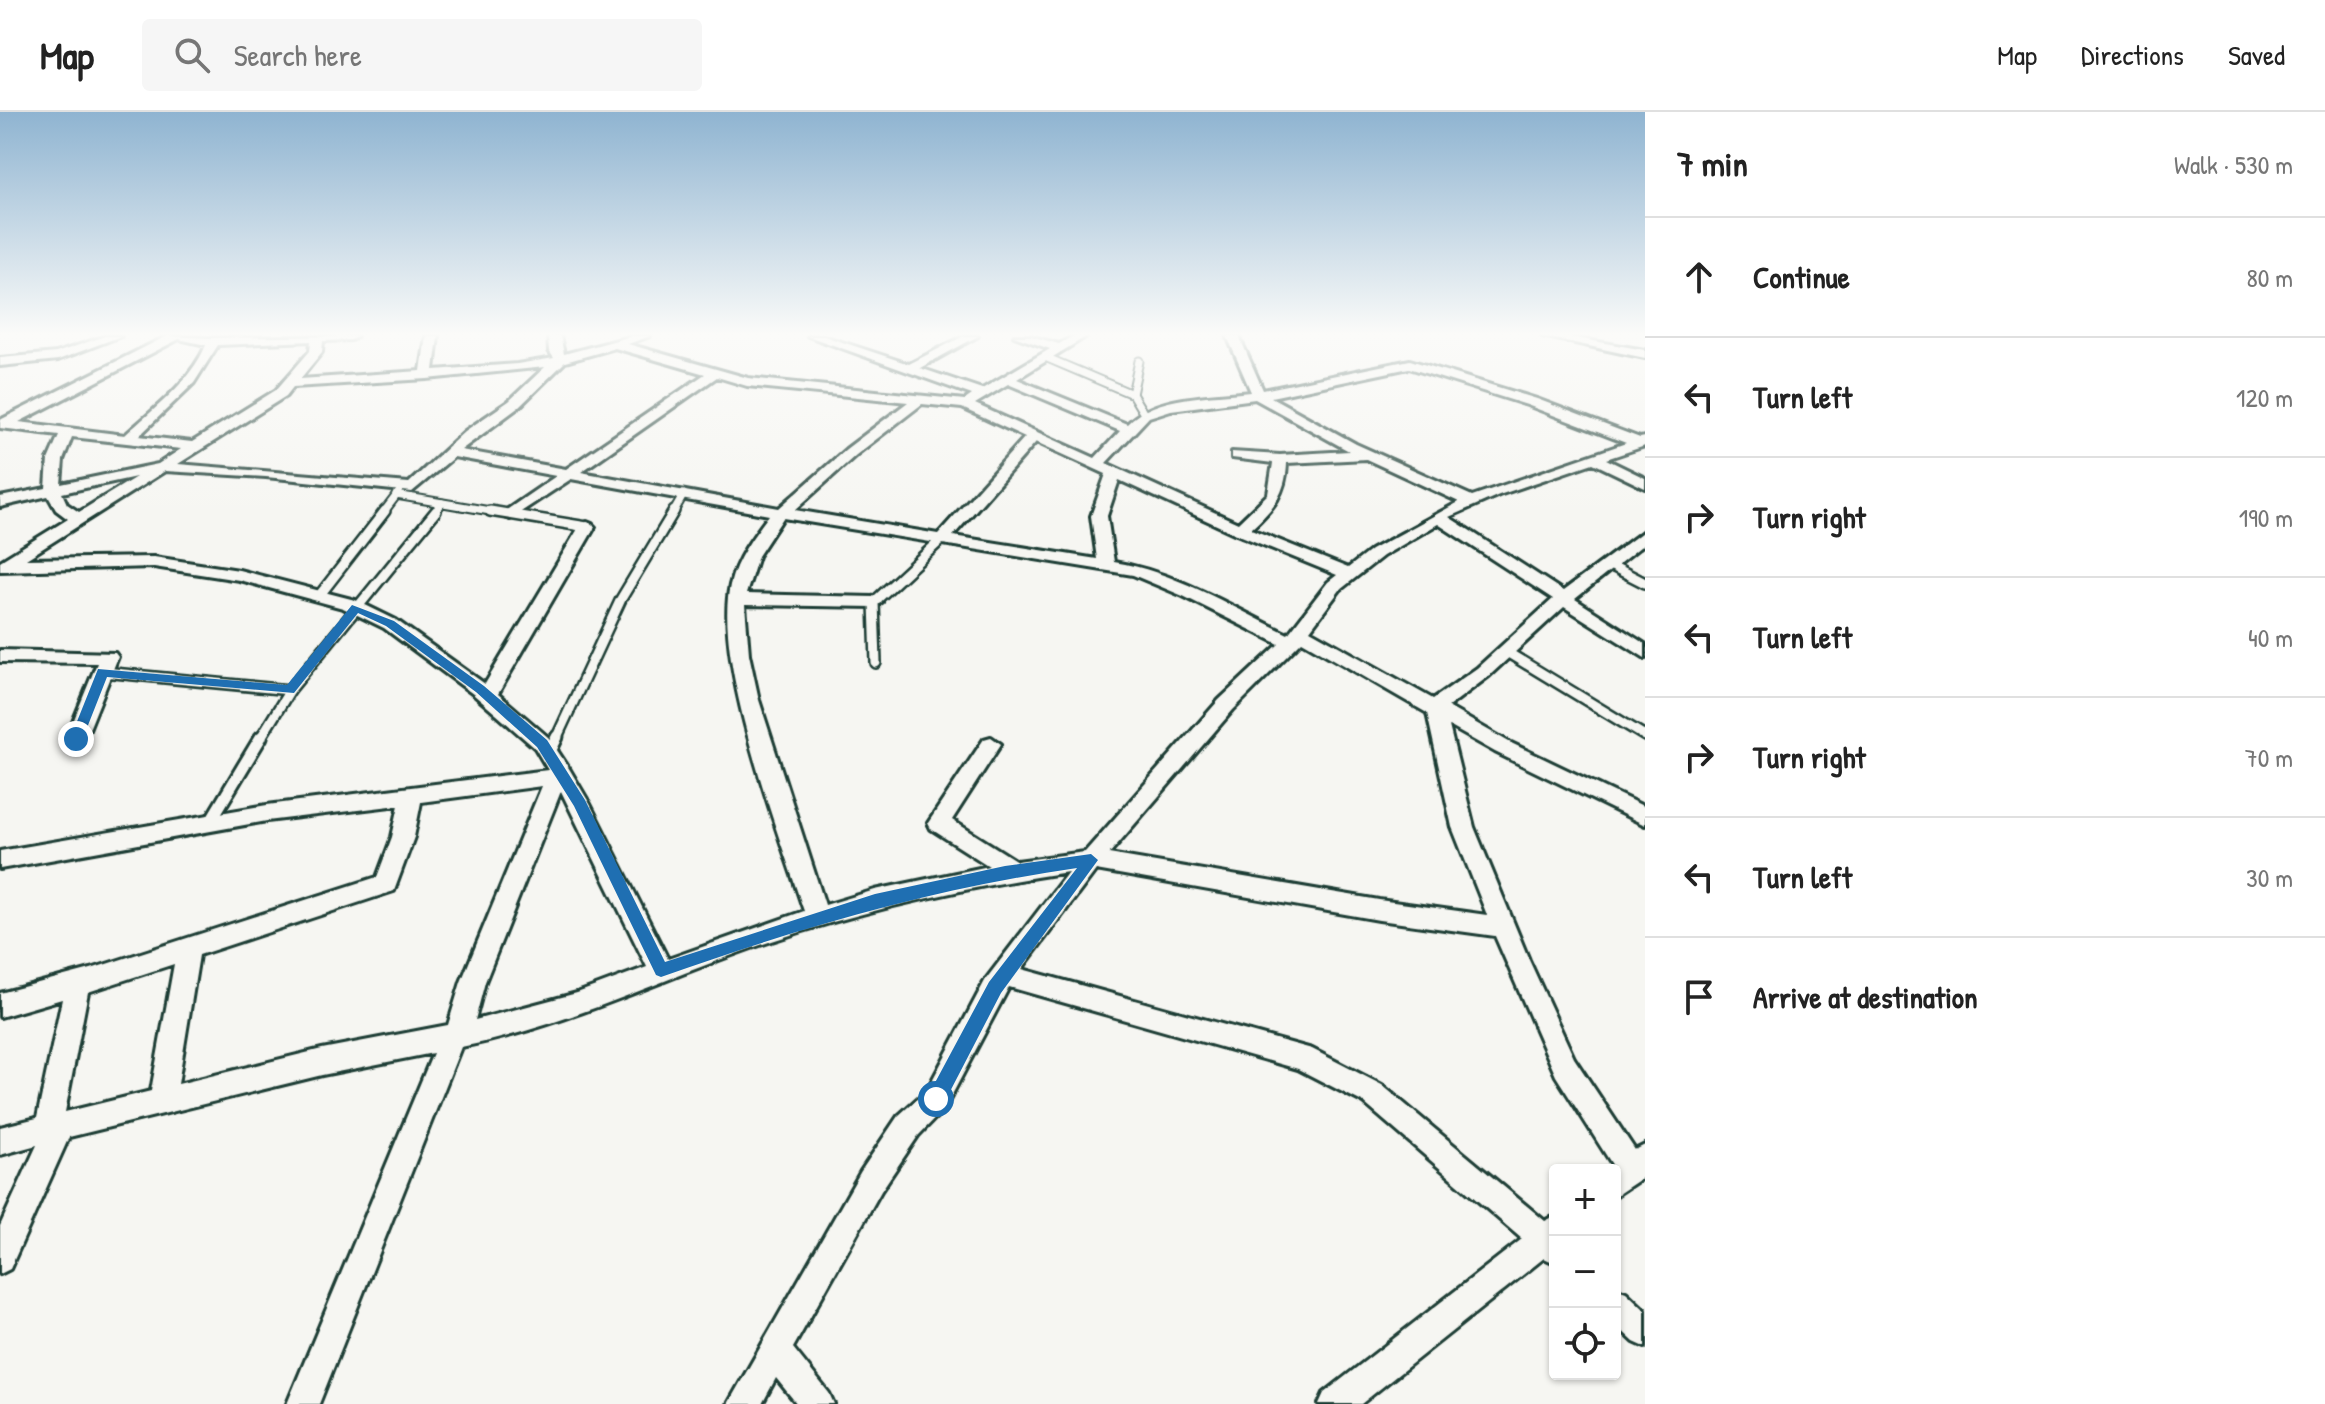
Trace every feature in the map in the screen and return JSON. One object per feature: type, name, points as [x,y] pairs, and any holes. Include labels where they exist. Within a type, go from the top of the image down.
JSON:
[{"type":"street","points":[[2,424],[56,396]]},
{"type":"street","points":[[127,440],[172,396]]},
{"type":"street","points":[[1,567],[276,396]]},
{"type":"street","points":[[0,502],[162,467],[266,473],[399,491],[412,488],[451,452],[522,396]]},
{"type":"street","points":[[510,514],[680,396]]},
{"type":"street","points":[[892,396],[965,404],[1240,530],[1349,574]]},
{"type":"street","points":[[965,404],[979,396]]},
{"type":"street","points":[[1048,396],[1129,430]]},
{"type":"street","points":[[1096,465],[1144,414],[1169,406],[1256,396]]},
{"type":"street","points":[[1260,396],[1369,455],[1472,502]]},
{"type":"street","points":[[1514,396],[1643,442]]},
{"type":"street","points":[[818,917],[740,655],[735,599],[751,554],[782,512],[839,462],[920,399]]},
{"type":"street","points":[[2,424],[195,447]]},
{"type":"street","points":[[67,434],[57,448],[54,491],[60,506],[78,518]]},
{"type":"street","points":[[943,538],[1035,434]]},
{"type":"street","points":[[744,1404],[871,1181],[908,1126],[936,1099],[1004,975],[1091,860],[1226,705],[1295,637],[1334,586],[1438,517],[1472,502],[1643,442]]},
{"type":"street","points":[[451,452],[782,512],[1137,571],[1295,637],[1435,707],[1502,747],[1645,817]]},
{"type":"street","points":[[1237,455],[1280,459],[1369,455]]},
{"type":"street","points":[[1240,530],[1273,500],[1280,488],[1280,459]]},
{"type":"street","points":[[1596,459],[1645,484]]},
{"type":"street","points":[[1106,566],[1099,516],[1114,473]]},
{"type":"street","points":[[1438,517],[1645,652]]},
{"type":"street","points":[[488,695],[587,527]]},
{"type":"street","points":[[1435,707],[1483,672],[1564,599],[1645,535]]},
{"type":"street","points":[[1,567],[68,561],[154,562],[239,575],[319,596],[356,608],[390,624],[488,695],[542,743],[661,970]]},
{"type":"street","points":[[735,599],[874,602]]},
{"type":"street","points":[[0,656],[109,657],[76,739]]},
{"type":"street","points":[[1435,707],[1463,827],[1503,927],[1565,1067],[1630,1170]]},
{"type":"street","points":[[991,744],[939,823],[1015,871]]},
{"type":"street","points":[[0,860],[210,822],[412,793],[559,777]]},
{"type":"street","points":[[303,1404],[559,777]]},
{"type":"street","points":[[0,1005],[386,884],[403,837],[412,793]]},
{"type":"street","points":[[0,1141],[322,1062],[455,1036],[577,1005],[661,970],[875,900],[1015,871],[1091,860],[1364,908],[1503,927]]},
{"type":"street","points":[[162,1103],[189,947]]},
{"type":"street","points":[[1004,975],[1303,1058],[1373,1094],[1549,1237]]},
{"type":"street","points":[[0,1259],[54,1128],[78,983]]},
{"type":"street","points":[[1335,1404],[1549,1241]]},
{"type":"street","points":[[1620,1308],[1645,1331]]},
{"type":"street","points":[[775,1351],[818,1404]]},
{"type":"lane","points":[[1133,396],[1144,414]]},
{"type":"lane","points":[[319,596],[399,491],[442,503],[587,527]]},
{"type":"lane","points":[[549,754],[621,599],[684,494]]},
{"type":"lane","points":[[210,822],[290,690],[442,503]]},
{"type":"lane","points":[[876,663],[874,602],[943,538]]},
{"type":"lane","points":[[1608,564],[1645,583]]},
{"type":"lane","points":[[1505,651],[1645,736]]},
{"type":"lane","points":[[103,672],[290,690]]},
{"type":"route","points":[[76,739],[103,672],[290,690],[356,608],[390,624],[421,646],[480,689],[542,743],[580,804],[661,970],[768,932],[875,900],[1005,872],[1091,860],[995,987],[936,1099]]}]
